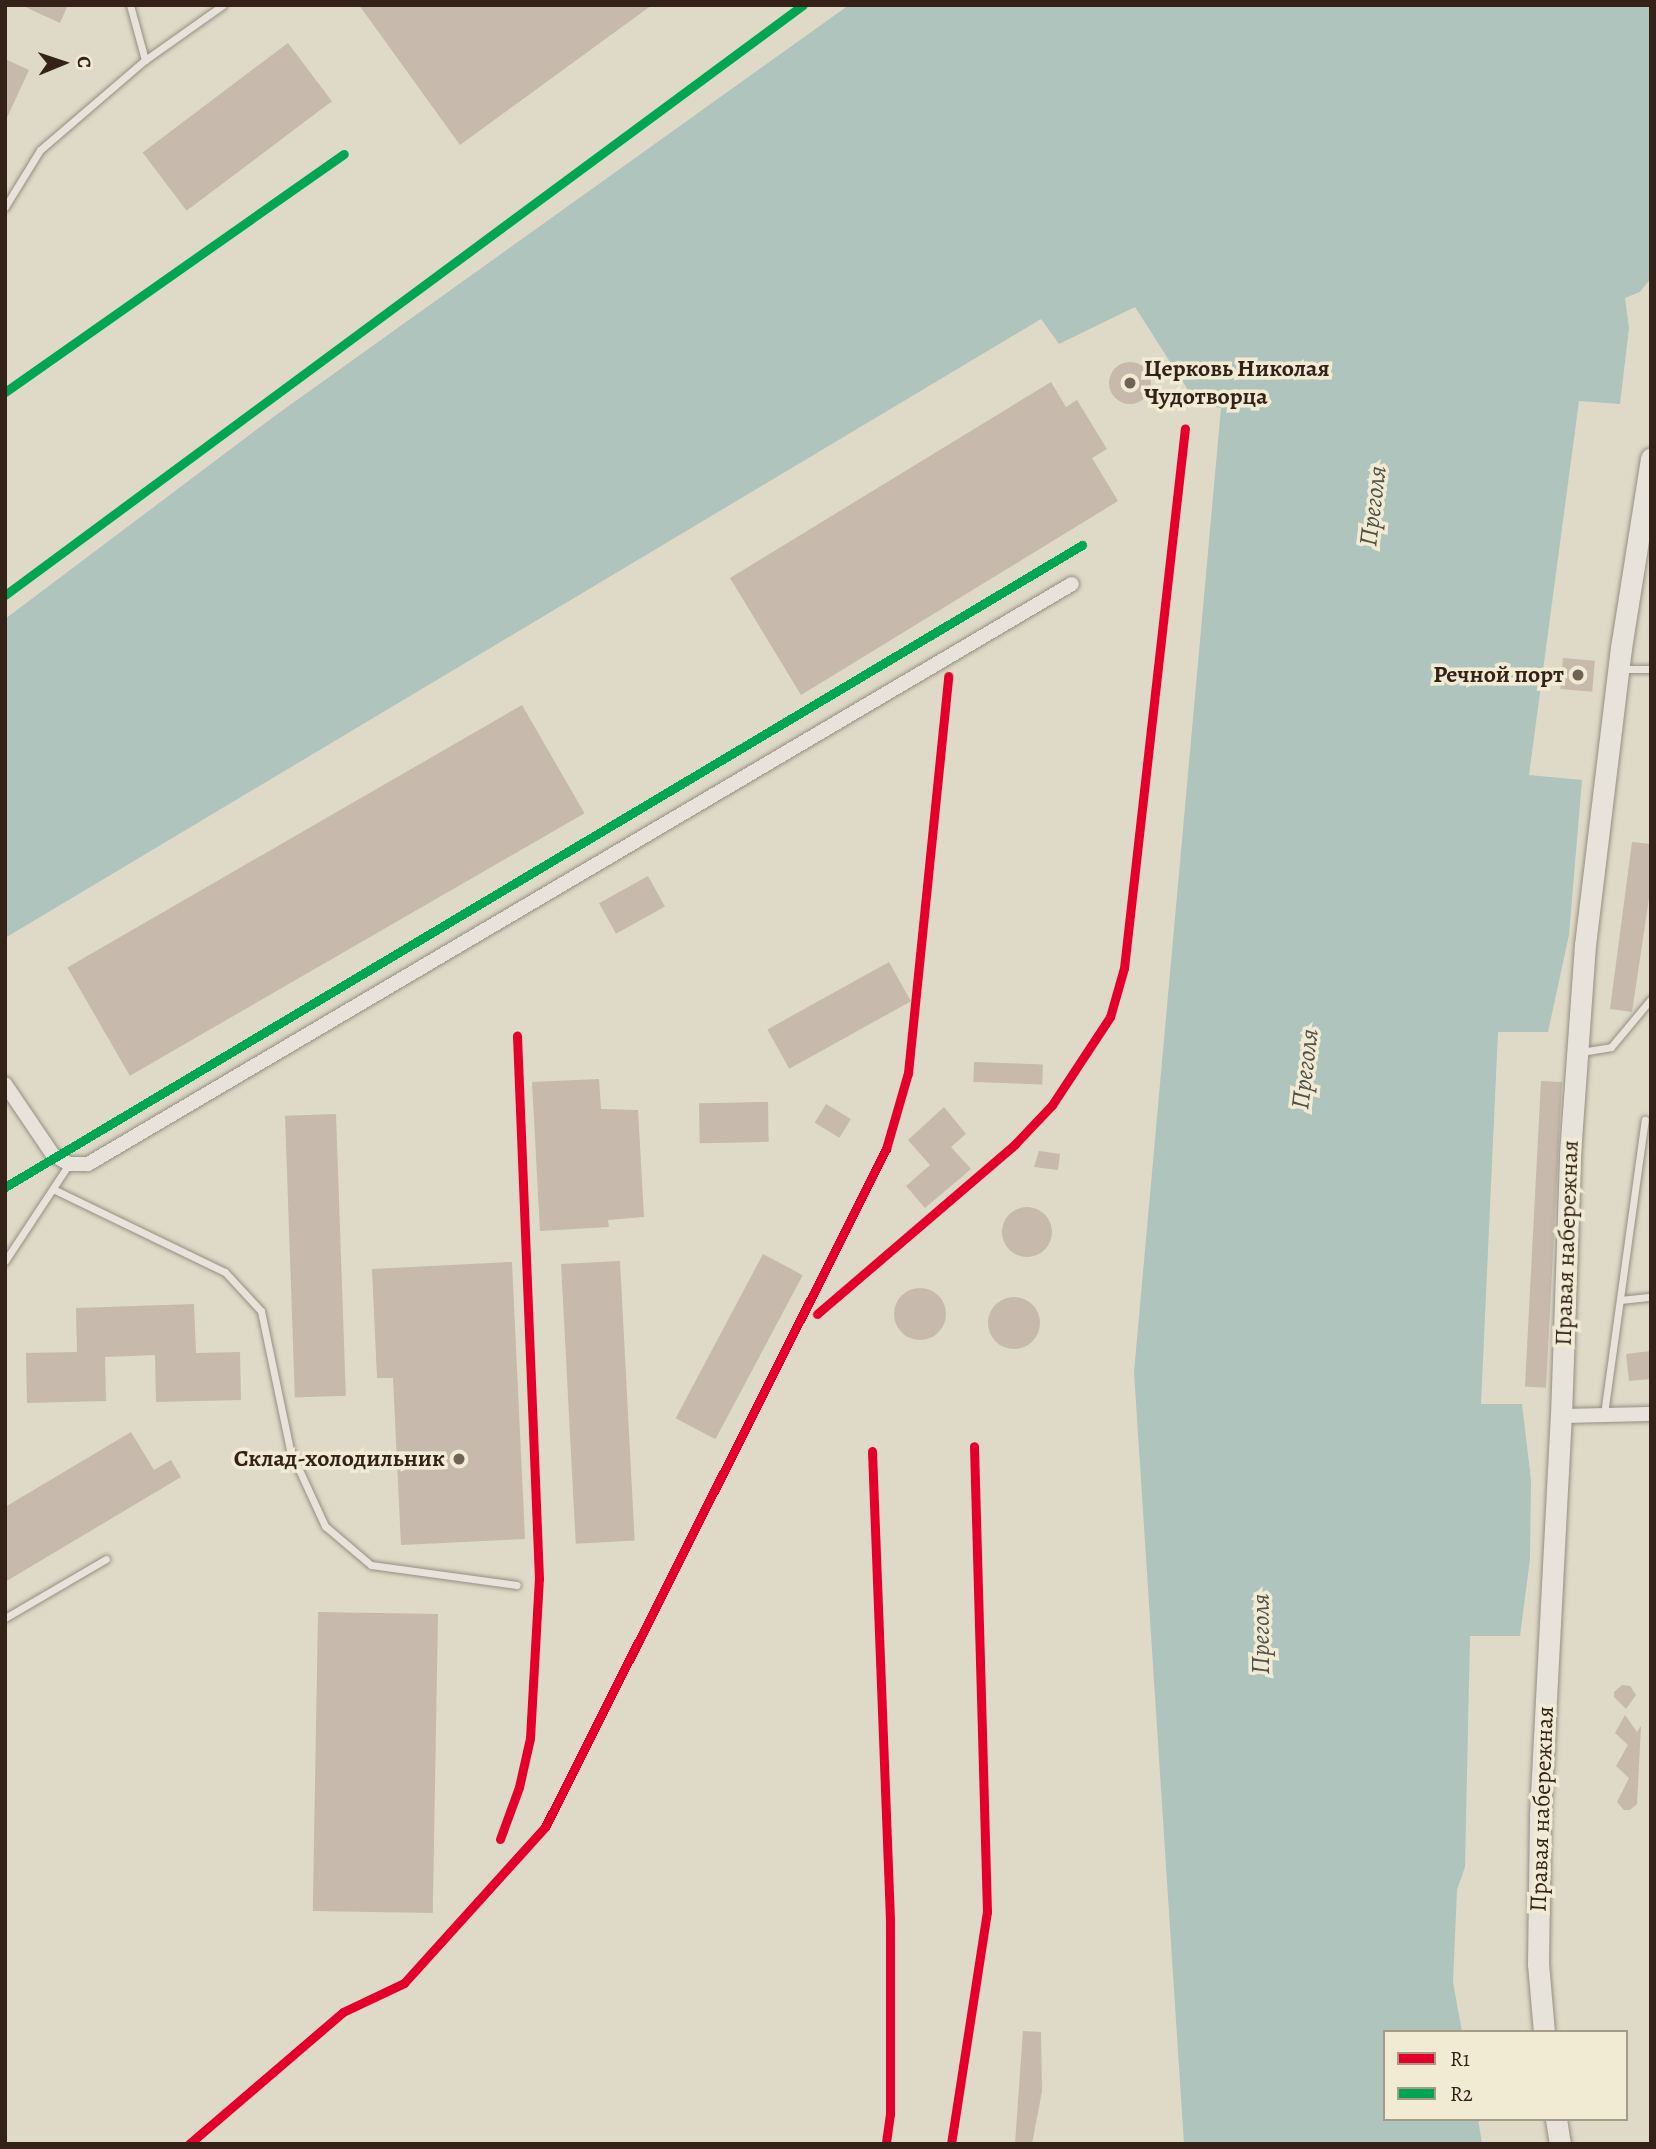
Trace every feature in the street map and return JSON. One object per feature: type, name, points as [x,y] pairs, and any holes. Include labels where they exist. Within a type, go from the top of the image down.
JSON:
[{"type":"main road","name":"Правая набережная","points":[[1544,2030],[1538,1964],[1540,1814],[1570,1154],[1585,945],[1619,669],[1651,458]]},
{"type":"main road","points":[[1556,2121],[1560,2144]]},
{"type":"street","points":[[5,1084],[53,1156],[69,1164],[88,1164],[1072,584]]},
{"type":"street","points":[[1560,1416],[1651,1414]]},
{"type":"lane","points":[[130,5],[145,60]]},
{"type":"lane","points":[[5,207],[40,150],[145,60],[223,5]]},
{"type":"lane","points":[[1619,669],[1651,669]]},
{"type":"lane","points":[[1577,1052],[1594,1052],[1611,1047],[1651,999]]},
{"type":"lane","points":[[1604,1414],[1645,1120]]},
{"type":"lane","points":[[5,1261],[69,1164]]},
{"type":"lane","points":[[53,1189],[225,1272],[261,1311],[290,1450],[325,1526],[371,1565],[517,1585]]},
{"type":"lane","points":[[1620,1300],[1651,1297]]},
{"type":"lane","points":[[5,1618],[106,1559]]},
{"type":"water","name":"Преголя","points":[[849,5],[1651,5],[1651,278],[1640,292],[1625,298],[1629,328],[1620,404],[1579,401],[1529,775],[1582,780],[1569,935],[1548,1032],[1498,1032],[1481,1404],[1522,1404],[1531,1480],[1530,1559],[1520,1636],[1470,1636],[1465,1867],[1457,1890],[1453,1982],[1462,2030],[1383,2030],[1383,2121],[1478,2121],[1482,2144],[1184,2144],[1134,1372],[1221,408],[1197,404],[1135,307],[1059,344],[1041,319],[5,938],[5,619],[276,415]]},
{"type":"building","points":[[21,5],[68,5],[60,23]]},
{"type":"building","points":[[359,5],[652,5],[460,145]]},
{"type":"building","points":[[288,43],[332,101],[187,211],[143,153]]},
{"type":"building","points":[[5,59],[29,70],[5,122]]},
{"type":"building","name":"Церковь Николая Чудотворца","points":[[1130,362],[1145,368],[1151,383],[1145,398],[1130,404],[1115,398],[1109,383],[1115,368]]},
{"type":"building","points":[[1051,382],[1066,407],[1077,400],[1107,449],[1092,458],[1118,501],[801,695],[730,578]]},
{"type":"building","name":"Речной порт","points":[[1563,658],[1595,661],[1592,692],[1560,689]]},
{"type":"building","points":[[522,705],[584,813],[130,1076],[67,968]]},
{"type":"building","points":[[1632,842],[1651,844],[1651,885],[1632,1012],[1610,1009]]},
{"type":"building","points":[[648,876],[665,907],[616,934],[599,903]]},
{"type":"building","points":[[889,962],[911,1001],[789,1069],[767,1029]]},
{"type":"building","points":[[974,1062],[1043,1064],[1042,1084],[973,1082]]},
{"type":"building","points":[[599,1079],[601,1109],[638,1110],[644,1217],[608,1220],[609,1227],[540,1231],[532,1082]]},
{"type":"building","points":[[1541,1081],[1562,1082],[1546,1388],[1525,1387]]},
{"type":"building","points":[[768,1102],[769,1142],[700,1143],[699,1103]]},
{"type":"building","points":[[826,1104],[851,1119],[840,1138],[815,1123]]},
{"type":"building","points":[[944,1107],[966,1134],[951,1147],[971,1169],[925,1208],[906,1186],[930,1165],[908,1140]]},
{"type":"building","points":[[336,1114],[346,1396],[295,1398],[285,1116]]},
{"type":"building","points":[[1039,1151],[1060,1154],[1058,1170],[1034,1167]]},
{"type":"building","points":[[1027,1207],[1045,1214],[1052,1232],[1045,1250],[1027,1257],[1009,1250],[1002,1232],[1009,1214]]},
{"type":"building","points":[[763,1254],[803,1275],[715,1439],[676,1418]]},
{"type":"building","points":[[620,1261],[635,1541],[576,1544],[561,1264]]},
{"type":"building","name":"Склад-холодильник","points":[[512,1262],[525,1539],[401,1545],[393,1378],[377,1378],[372,1269]]},
{"type":"building","points":[[920,1288],[930,1290],[938,1296],[944,1304],[944,1324],[938,1332],[930,1338],[920,1340],[910,1338],[902,1332],[896,1324],[894,1314],[896,1304],[902,1296],[910,1290]]},
{"type":"building","points":[[1014,1297],[1024,1299],[1032,1305],[1038,1313],[1038,1333],[1032,1341],[1024,1347],[1014,1349],[1004,1347],[996,1341],[990,1333],[988,1323],[990,1313],[996,1305],[1004,1299]]},
{"type":"building","points":[[194,1304],[196,1353],[240,1352],[241,1400],[156,1402],[155,1355],[105,1357],[106,1401],[27,1403],[26,1353],[77,1352],[76,1308]]},
{"type":"building","points":[[1651,1351],[1651,1379],[1629,1381],[1626,1354]]},
{"type":"building","points":[[131,1432],[154,1470],[171,1460],[181,1477],[5,1582],[5,1507]]},
{"type":"building","points":[[318,1612],[438,1614],[433,1913],[313,1911]]},
{"type":"building","points":[[1622,1685],[1630,1686],[1636,1695],[1626,1709],[1614,1697],[1614,1692]]},
{"type":"building","points":[[1625,1715],[1637,1732],[1641,1726],[1637,1804],[1630,1810],[1624,1810],[1617,1802],[1629,1778],[1616,1766],[1628,1745],[1615,1733]]},
{"type":"building","points":[[1023,2031],[1041,2032],[1042,2091],[1032,2144],[1015,2144]]},
{"type":"transit line","name":"R2","points":[[5,595],[803,5]]},
{"type":"transit line","name":"R2","points":[[5,392],[344,154]]},
{"type":"transit line","name":"R1","points":[[817,1314],[1015,1144],[1052,1105],[1110,1017],[1124,968],[1185,428]]},
{"type":"transit line","name":"R2","points":[[5,1187],[1082,545]]},
{"type":"transit line","name":"R1","points":[[189,2144],[343,2012],[404,1983],[545,1827],[886,1149],[908,1073],[948,676]]},
{"type":"transit line","name":"R1","points":[[500,1839],[519,1787],[530,1738],[539,1579],[517,1035]]},
{"type":"transit line","name":"R1","points":[[951,2144],[987,1912],[974,1446]]},
{"type":"transit line","name":"R1","points":[[872,1451],[890,1921],[890,2114],[886,2144]]},
{"type":"place","name":"Церковь Николая Чудотворца","points":[[1130,383]]},
{"type":"place","name":"Речной порт","points":[[1578,675]]},
{"type":"place","name":"Склад-холодильник","points":[[459,1459]]}]
